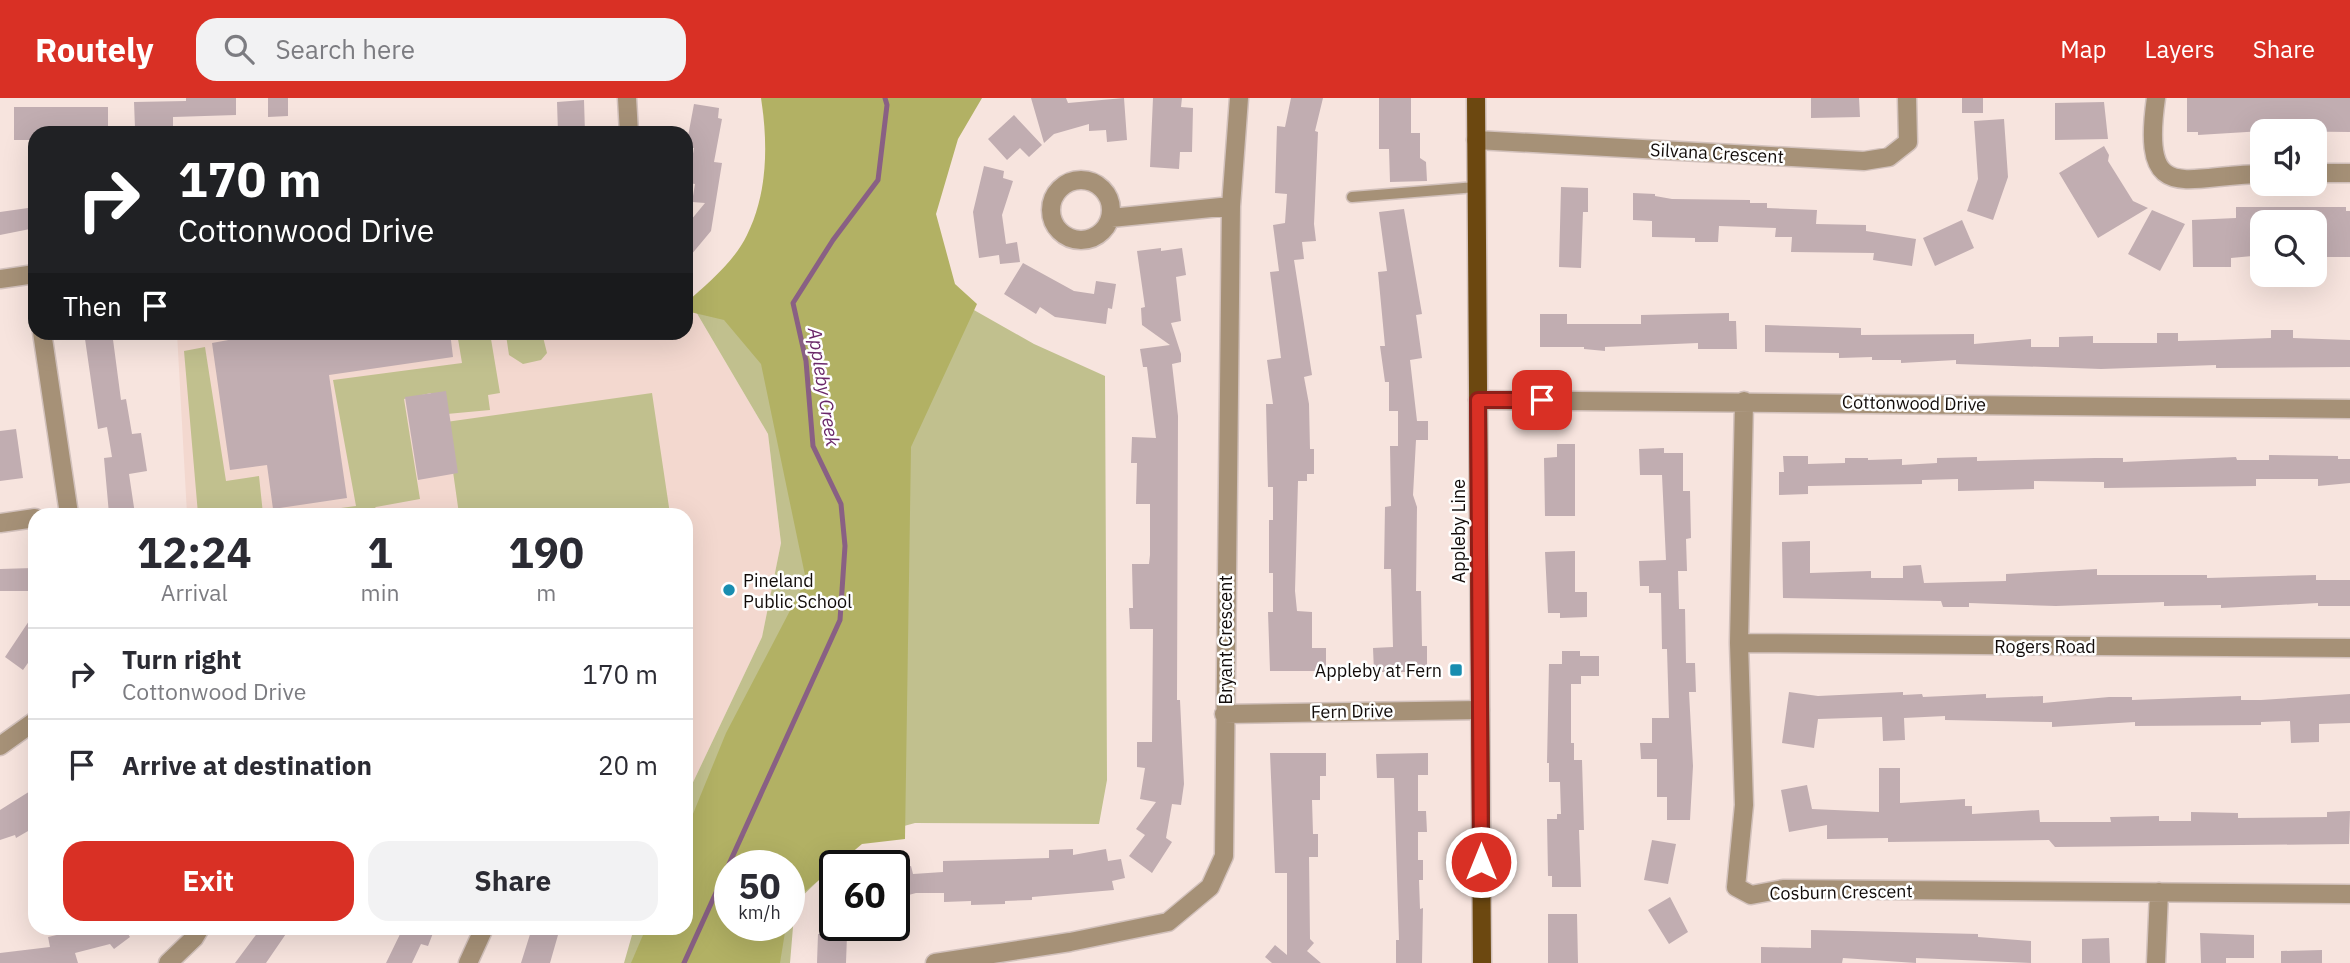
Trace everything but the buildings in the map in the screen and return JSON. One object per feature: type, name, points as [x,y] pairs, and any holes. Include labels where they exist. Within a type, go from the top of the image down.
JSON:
[{"type":"main road","name":"Appleby Line","points":[[1476,98],[1482,963]]},
{"type":"street","points":[[627,98],[629,126]]},
{"type":"street","name":"Bryant Crescent","points":[[935,963],[1070,942],[1168,922],[1210,887],[1224,856],[1231,206],[1239,98]]},
{"type":"street","name":"Silvana Crescent","points":[[1476,140],[1864,161],[1889,157],[1908,142],[1907,98]]},
{"type":"street","points":[[2155,98],[2150,139],[2157,161],[2171,177],[2199,181],[2225,174],[2250,174]]},
{"type":"street","points":[[2327,173],[2350,173]]},
{"type":"street","points":[[1111,218],[1231,206]]},
{"type":"street","points":[[0,279],[28,275]]},
{"type":"street","points":[[43,340],[68,508]]},
{"type":"street","name":"Cottonwood Drive","points":[[1478,400],[2350,409]]},
{"type":"street","name":"Cosburn Crescent","points":[[1744,401],[1739,643],[1744,805],[1736,887],[1751,895],[1783,889],[2350,894]]},
{"type":"street","points":[[0,523],[28,519]]},
{"type":"street","name":"Rogers Road","points":[[1739,643],[2350,648]]},
{"type":"street","name":"Fern Drive","points":[[1224,714],[1480,709]]},
{"type":"street","points":[[0,746],[28,726]]},
{"type":"street","points":[[2156,963],[2158,892]]},
{"type":"street","points":[[167,963],[196,935]]},
{"type":"street","points":[[468,963],[481,935]]},
{"type":"lane","points":[[1352,197],[1476,187]]},
{"type":"shaded area","points":[[761,98],[982,98],[958,139],[936,214],[955,284],[977,304],[911,447],[905,839],[862,844],[855,850],[819,850],[819,880],[805,892],[805,850],[714,850],[714,941],[784,941],[780,963],[631,963],[643,935],[693,935],[693,814],[726,733],[806,580],[761,364],[724,320],[693,313],[693,297],[720,272],[747,235],[763,185],[765,150]]},
{"type":"shaded area","points":[[942,136],[914,276],[1034,344],[1105,376],[1107,780],[1099,824],[915,823],[864,837],[850,850],[819,850],[819,880],[805,893],[805,850],[714,850],[714,941],[792,941],[790,963],[624,963],[632,935],[693,935],[693,782],[762,637],[781,543],[768,434],[693,304]]},
{"type":"shaded area","name":"Pineland Public School","points":[[693,307],[768,434],[781,543],[762,637],[693,782],[693,508],[187,508],[177,340],[693,340]]},
{"type":"shaded area","points":[[458,340],[491,340],[500,393],[488,395],[490,410],[436,415],[431,393],[404,399],[420,499],[375,508],[341,508],[356,506],[333,380],[462,363]]},
{"type":"shaded area","points":[[507,340],[544,340],[547,353],[541,360],[523,364],[509,355]]},
{"type":"shaded area","points":[[205,347],[226,481],[259,476],[262,508],[197,508],[184,351]]},
{"type":"shaded area","points":[[652,393],[669,508],[458,508],[446,422]]},
{"type":"waterway","name":"Appleby Creek","points":[[684,963],[840,620],[845,546],[841,504],[813,446],[806,361],[793,303],[833,240],[878,180],[887,105],[885,98]]},
{"type":"place","name":"Pineland Public School","points":[[729,590]]},
{"type":"place","name":"Appleby at Fern","points":[[1456,670]]},
{"type":"route","points":[[1481,862],[1478,400],[1542,400]]}]
